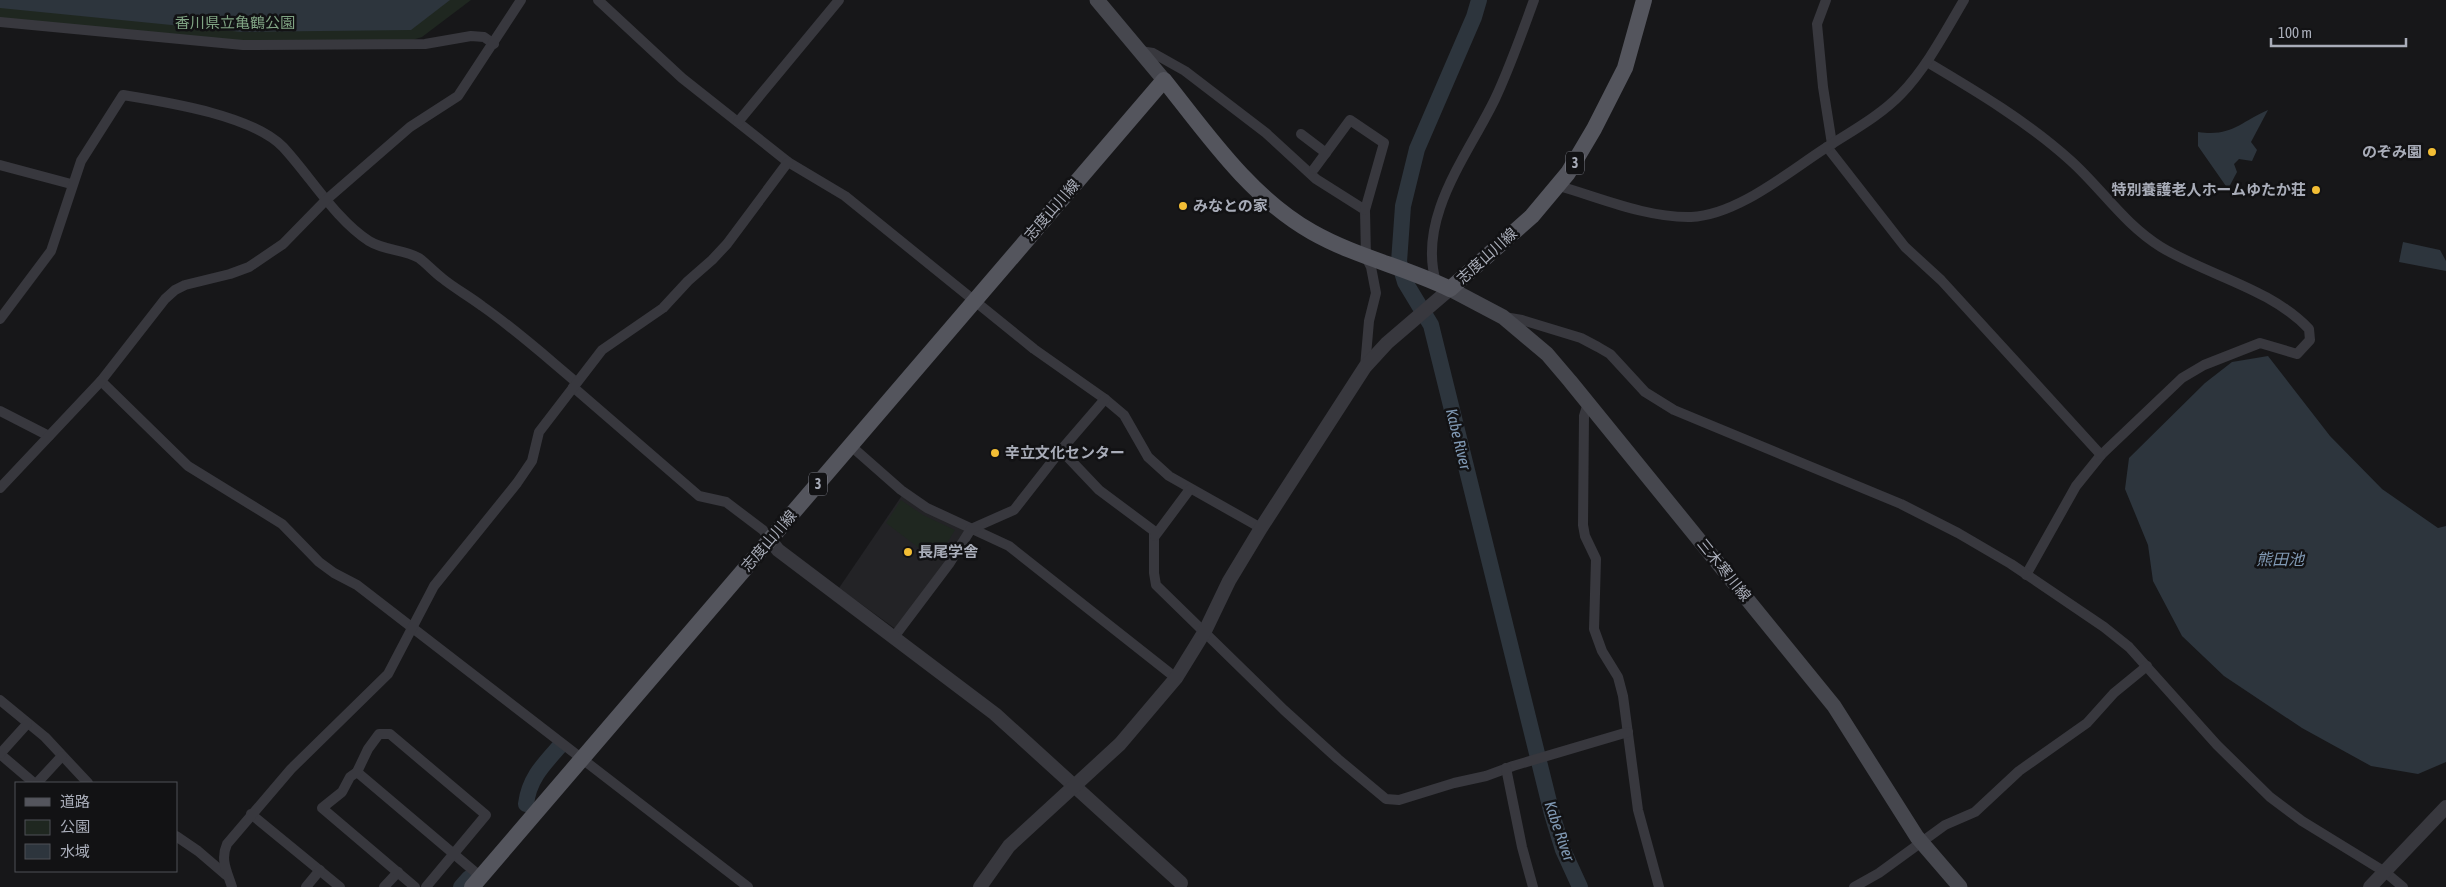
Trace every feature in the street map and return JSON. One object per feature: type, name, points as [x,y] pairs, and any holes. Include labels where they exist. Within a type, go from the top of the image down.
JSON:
[{"type":"main road","points":[[1097,0],[1164,80]]},
{"type":"main road","name":"志度山川線","points":[[476,882],[1164,80],[1210,138],[1268,200],[1311,232],[1369,258],[1440,284],[1532,216],[1559,186],[1594,129],[1625,68],[1644,0]]},
{"type":"main road","name":"三木寒川線","points":[[1440,284],[1503,317],[1547,354],[1834,706],[1922,844],[1956,886]]},
{"type":"street","points":[[0,488],[101,381],[165,299],[175,290],[185,285],[230,274],[249,267],[283,244],[326,200],[410,127],[458,96],[494,44],[521,0]]},
{"type":"street","points":[[598,0],[682,78],[788,162],[844,196],[1034,349],[1105,399],[1124,415],[1148,457],[1169,476],[1261,528]]},
{"type":"street","points":[[738,122],[839,0]]},
{"type":"street","points":[[980,887],[1009,846],[1120,744],[1176,678],[1205,631],[1229,582],[1261,528],[1365,367],[1374,355],[1437,301],[1440,284],[1432,267],[1432,232],[1442,203],[1496,96],[1534,0]]},
{"type":"street","points":[[1826,0],[1817,24],[1830,146],[1905,247],[1940,280],[2101,454]]},
{"type":"street","points":[[1559,186],[1672,216],[1693,217],[1713,214],[1751,197],[1830,146],[1900,96],[1927,62],[1964,0]]},
{"type":"street","points":[[0,22],[243,45],[424,44],[471,36],[484,38],[494,44]]},
{"type":"street","points":[[1140,51],[1153,53],[1185,71],[1266,133],[1316,178],[1365,210]]},
{"type":"street","points":[[1927,62],[1976,91],[2071,161],[2131,226],[2161,247],[2227,280],[2273,300],[2309,329],[2310,340],[2297,354],[2260,343],[2204,365],[2182,378],[2101,454],[2076,486],[2026,575]]},
{"type":"street","points":[[0,319],[51,251],[71,184],[81,161],[123,95],[182,104],[255,127],[270,135],[282,145],[326,200],[370,241],[387,250],[410,254],[419,258],[442,278],[506,324],[699,496],[726,502],[763,530],[778,550],[995,714],[1181,883]]},
{"type":"street","points":[[1314,168],[1350,120],[1384,143],[1365,210],[1369,258],[1376,293],[1369,321],[1365,367]]},
{"type":"street","points":[[1301,134],[1326,153]]},
{"type":"street","points":[[232,883],[223,865],[223,853],[227,844],[251,814],[315,744],[366,698],[388,674],[438,579],[517,483],[532,461],[539,432],[574,385],[602,350],[663,308],[688,280],[712,260],[727,244],[788,162]]},
{"type":"street","points":[[0,165],[71,184]]},
{"type":"street","points":[[1503,317],[1522,320],[1581,338],[1610,354],[1645,392],[1674,410],[1901,504],[1958,533],[2026,575],[2104,627],[2129,647],[2217,745],[2270,797],[2302,821],[2385,872],[2403,887]]},
{"type":"street","points":[[101,381],[188,466],[282,524],[319,562],[334,574],[357,585],[748,887]]},
{"type":"street","points":[[894,637],[949,564],[971,529],[1014,510],[1061,450],[1105,399]]},
{"type":"street","points":[[1588,403],[1584,416],[1583,525],[1585,536],[1596,559],[1594,629],[1602,651],[1620,686],[1638,810],[1659,887]]},
{"type":"street","points":[[0,411],[49,436]]},
{"type":"street","points":[[851,446],[901,490],[927,508],[1009,546],[1176,678]]},
{"type":"street","points":[[1061,450],[1099,490],[1154,531],[1154,573],[1156,585],[1284,710],[1338,760],[1386,799],[1400,800],[1454,783],[1486,776],[1567,749],[1628,732]]},
{"type":"street","points":[[1155,536],[1190,489]]},
{"type":"street","points":[[1854,887],[1879,873],[1922,844],[1945,825],[1975,812],[2019,771],[2087,723],[2114,693],[2147,666]]},
{"type":"street","points":[[0,700],[45,737],[87,782]]},
{"type":"street","points":[[27,724],[0,754],[34,782]]},
{"type":"street","points":[[416,887],[322,808],[342,792],[350,777],[357,772],[368,749],[379,734],[390,734],[486,815],[426,887]]},
{"type":"street","points":[[36,782],[62,756]]},
{"type":"street","points":[[1510,767],[1522,847],[1533,887]]},
{"type":"street","points":[[357,772],[454,854],[476,882]]},
{"type":"street","points":[[2370,887],[2446,807]]},
{"type":"street","points":[[251,814],[340,887]]},
{"type":"street","points":[[178,837],[198,851],[232,883]]},
{"type":"street","points":[[306,887],[320,870]]},
{"type":"street","points":[[384,887],[398,872]]},
{"type":"shaded area","name":"長尾学舎","points":[[903,494],[964,528],[966,533],[897,630],[839,588]]},
{"type":"green space","name":"香川県立亀鶴公園","points":[[0,0],[471,0],[422,37],[406,42],[259,46],[0,26]]},
{"type":"green space","points":[[901,500],[923,515],[955,530],[936,561],[886,523]]},
{"type":"water","name":"香川県立亀鶴公園","points":[[0,0],[450,0],[411,30],[242,32],[0,8]]},
{"type":"water","points":[[2268,110],[2251,142],[2257,150],[2252,161],[2239,159],[2234,164],[2237,172],[2228,189],[2198,146],[2198,132],[2210,133],[2228,130]]},
{"type":"water","points":[[2403,242],[2440,250],[2446,261],[2446,271],[2399,262]]},
{"type":"water","name":"熊田池","points":[[2268,356],[2330,436],[2382,489],[2438,528],[2446,526],[2446,762],[2418,774],[2371,766],[2302,728],[2224,676],[2182,636],[2153,581],[2148,545],[2125,489],[2129,458],[2205,383],[2232,362]]},
{"type":"waterway","name":"Kabe River","points":[[1479,0],[1474,17],[1417,149],[1403,206],[1399,262],[1405,282],[1431,325],[1552,814],[1563,850],[1580,887]]},
{"type":"waterway","points":[[526,804],[530,787],[542,766],[559,747]]},
{"type":"waterway","points":[[461,887],[469,878]]},
{"type":"place","name":"のぞみ園","points":[[2432,152]]},
{"type":"place","name":"特別養護老人ホームゆたか荘","points":[[2316,190]]},
{"type":"place","name":"みなとの家","points":[[1183,206]]},
{"type":"place","name":"辛立文化センター","points":[[995,453]]},
{"type":"place","name":"長尾学舎","points":[[908,552]]}]
